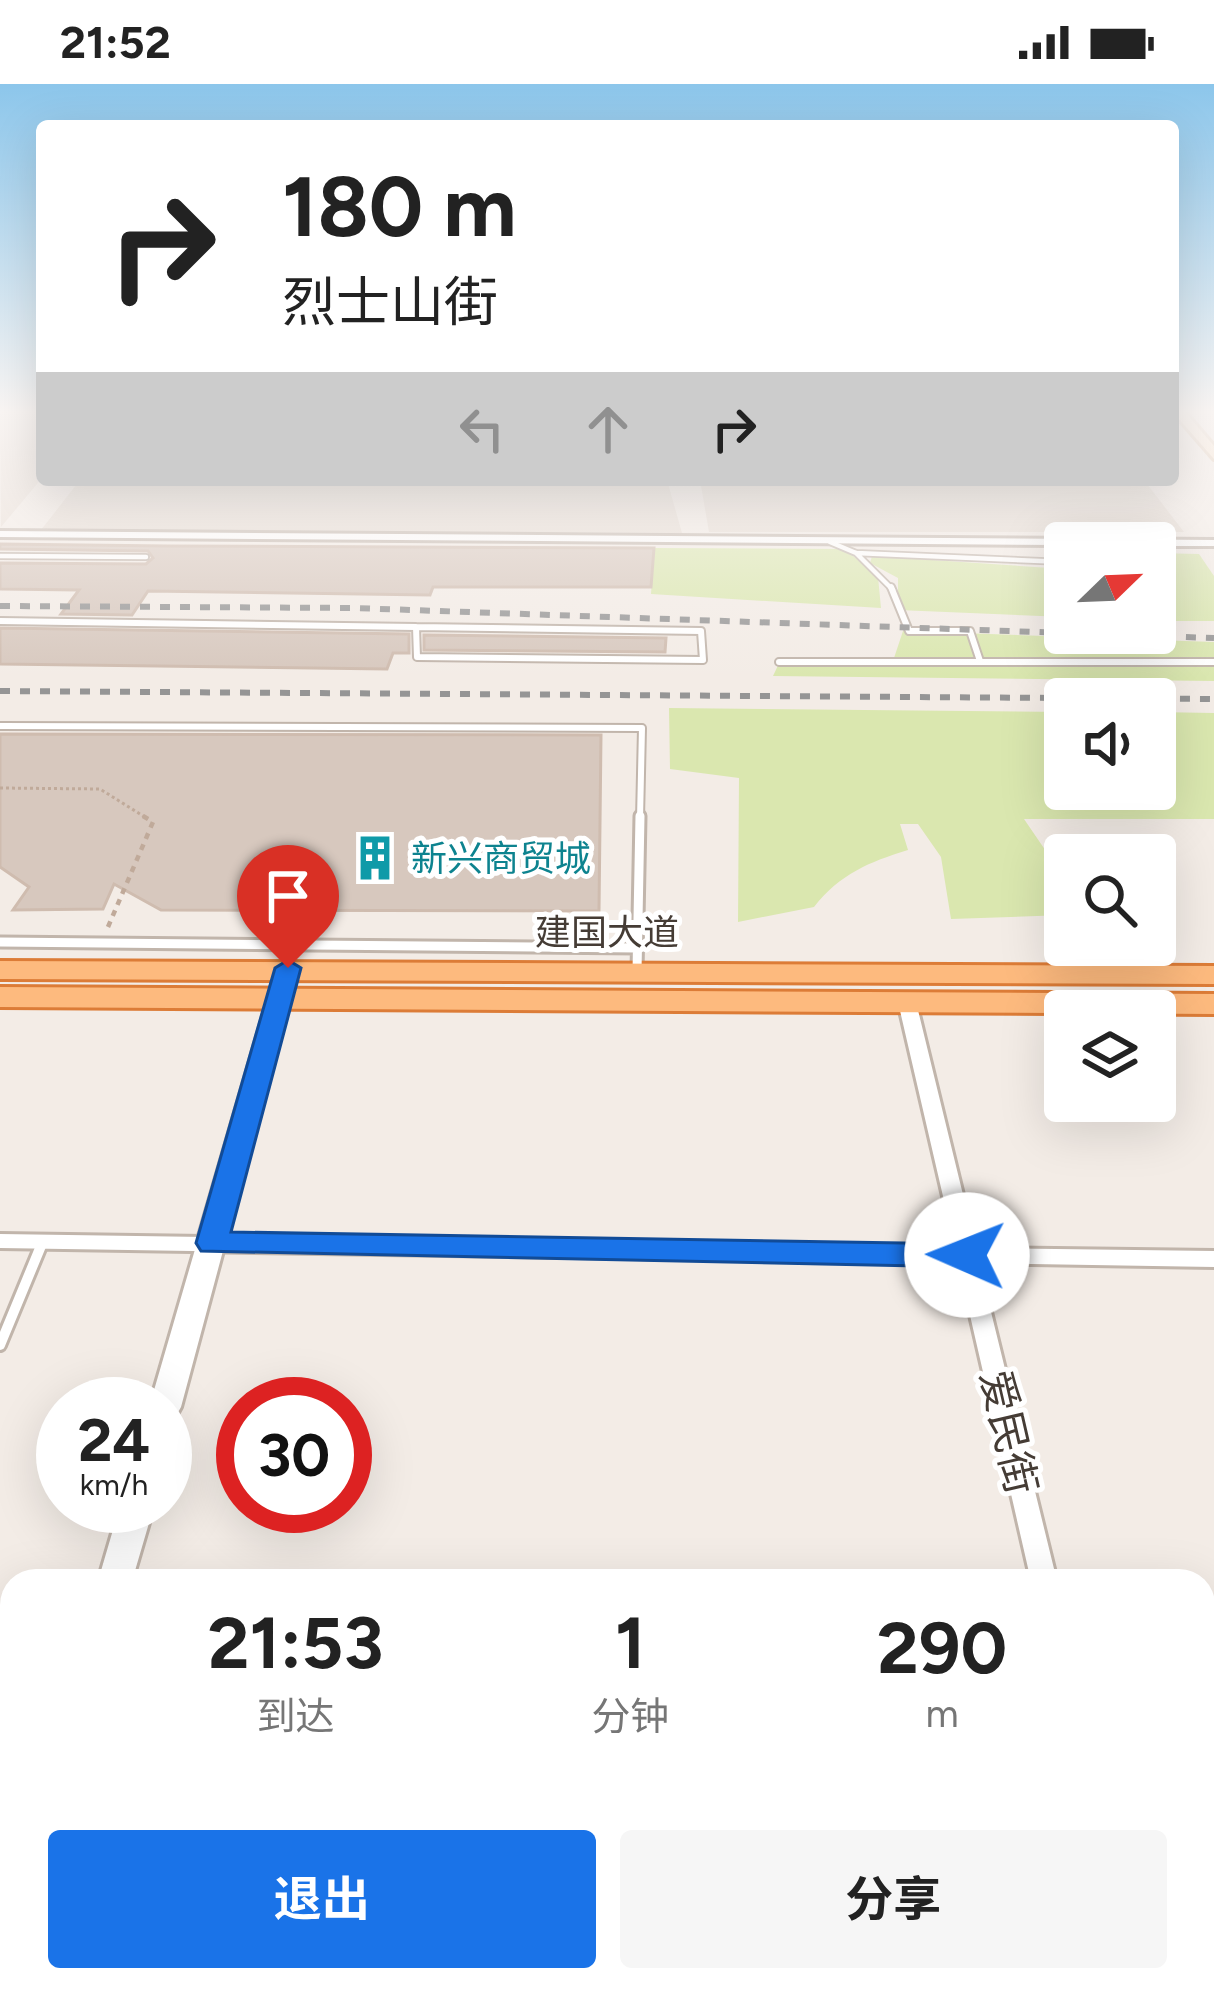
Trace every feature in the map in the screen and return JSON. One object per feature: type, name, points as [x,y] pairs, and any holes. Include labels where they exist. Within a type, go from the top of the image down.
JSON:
[{"type":"highway","name":"建国大道","points":[[0,997],[285,984],[637,959],[1214,975]]},
{"type":"highway","name":"建国大道","points":[[0,970],[285,984],[907,1002],[1214,1004]]},
{"type":"street","points":[[0,534],[1214,543]]},
{"type":"street","points":[[174,1377],[285,984]]},
{"type":"street","name":"爱民街","points":[[907,1002],[1041,1569]]},
{"type":"street","points":[[0,1241],[1214,1259]]},
{"type":"street","points":[[119,1569],[129,1533]]},
{"type":"lane","points":[[830,542],[856,553],[889,581],[906,613],[909,631],[970,631],[980,661]]},
{"type":"lane","points":[[856,553],[1044,561]]},
{"type":"lane","points":[[0,556],[146,557]]},
{"type":"lane","points":[[0,621],[416,626],[701,631],[703,660],[417,657],[416,626]]},
{"type":"lane","points":[[779,662],[1214,662]]},
{"type":"lane","points":[[0,725],[642,728],[637,959],[0,943]]},
{"type":"lane","points":[[0,1345],[44,1241]]},
{"type":"path","points":[[0,788],[100,789],[153,822],[101,943]]},
{"type":"shaded area","points":[[1,501],[23,501],[1,527]]},
{"type":"shaded area","points":[[64,501],[673,501],[682,533],[41,530]]},
{"type":"shaded area","points":[[704,501],[1160,501],[1184,532],[1176,532],[1176,522],[1044,522],[1044,532],[709,532]]},
{"type":"green space","points":[[654,548],[845,549],[878,577],[881,608],[651,594]]},
{"type":"green space","points":[[1176,553],[1199,554],[1214,576],[1214,621],[1176,621]]},
{"type":"green space","points":[[872,556],[1044,568],[1044,616],[898,610],[898,578],[870,563]]},
{"type":"green space","points":[[903,631],[1044,636],[1044,654],[1176,654],[1176,641],[1214,642],[1214,681],[773,676],[781,659],[894,658]]},
{"type":"green space","points":[[669,708],[1044,712],[1044,810],[1176,810],[1176,712],[1214,713],[1214,819],[1024,819],[1044,848],[1044,916],[951,919],[941,857],[918,824],[900,824],[908,850],[856,871],[814,907],[738,922],[739,778],[670,769]]},
{"type":"building","points":[[0,544],[654,548],[651,587],[433,587],[430,595],[148,591],[132,615],[61,614],[79,590],[0,589],[0,563],[146,564],[153,558],[148,551],[0,549]]},
{"type":"building","points":[[0,628],[409,634],[409,653],[393,653],[387,669],[0,664]]},
{"type":"building","points":[[424,635],[666,638],[665,652],[424,650]]},
{"type":"building","name":"新兴商贸城","points":[[0,734],[601,735],[599,911],[161,910],[114,884],[103,909],[13,910],[29,887],[0,867]]},
{"type":"railway","points":[[0,606],[354,608],[1044,632]]},
{"type":"railway","points":[[1176,637],[1214,638]]},
{"type":"railway","points":[[0,691],[1214,699]]},
{"type":"place","name":"新兴商贸城","points":[[375,858]]},
{"type":"route","points":[[288,968],[212,1243],[967,1255]]}]
